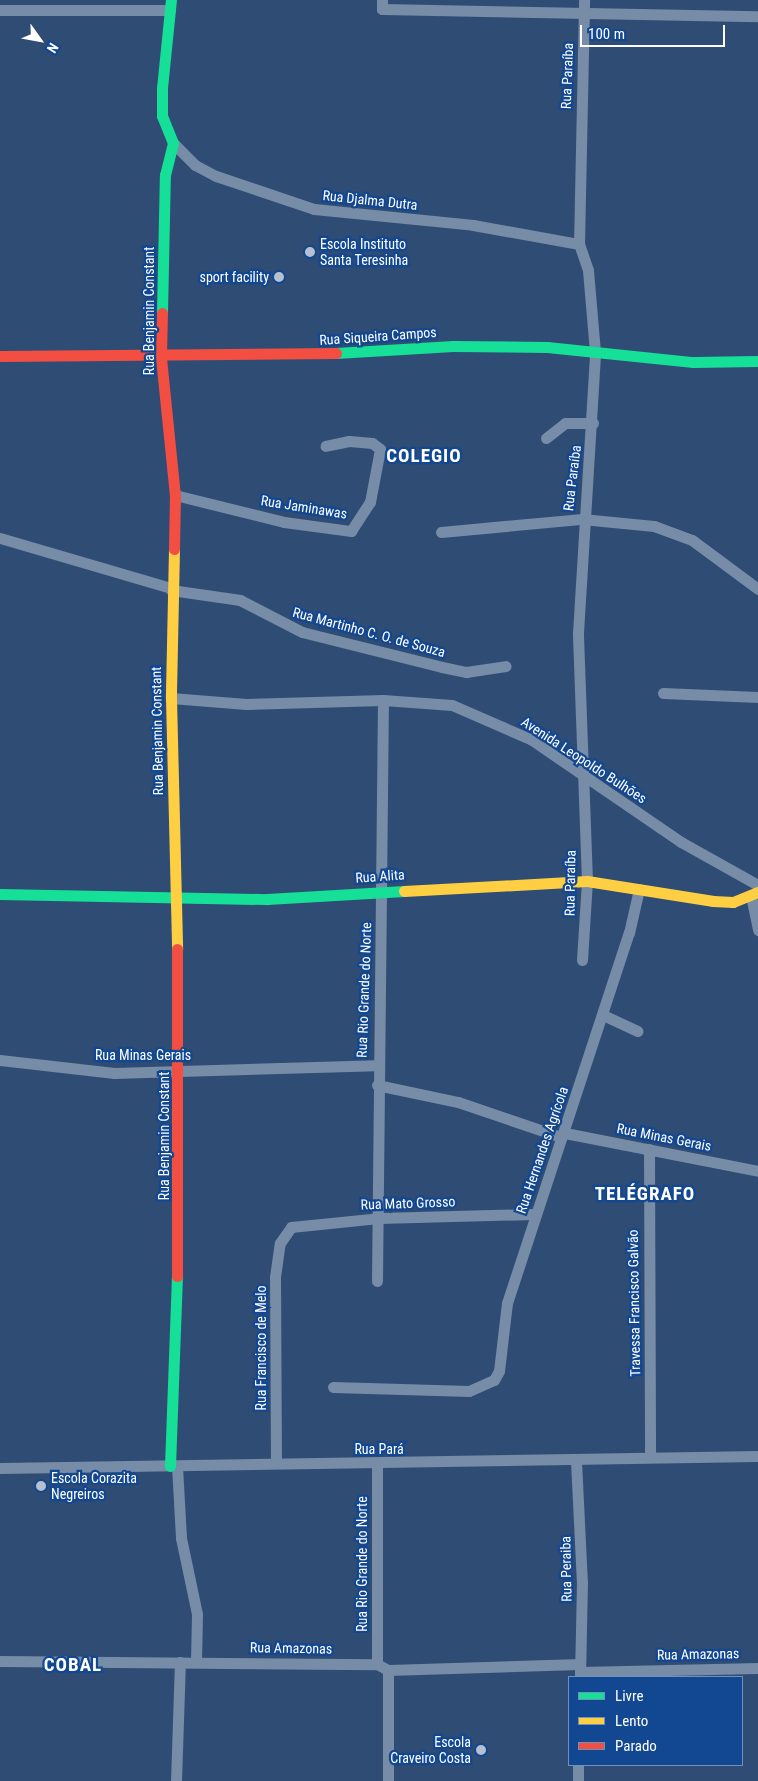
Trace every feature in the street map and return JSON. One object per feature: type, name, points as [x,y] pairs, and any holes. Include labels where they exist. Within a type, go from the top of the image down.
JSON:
[{"type":"street","points":[[0,10],[171,5],[162,88],[162,116],[173,143]]},
{"type":"street","points":[[382,5],[584,6],[758,16]]},
{"type":"street","name":"Rua Paraíba","points":[[582,960],[587,881],[578,633],[582,519],[593,423],[594,352],[588,270],[579,244],[584,6]]},
{"type":"street","name":"Rua Djalma Dutra","points":[[173,143],[195,165],[216,176],[314,209],[474,225],[579,244]]},
{"type":"street","name":"Rua Benjamin Constant","points":[[173,143],[165,175],[162,358],[175,495],[171,589],[171,698],[179,1070],[173,1466],[181,1538],[197,1614],[196,1662]]},
{"type":"street","name":"Rua Siqueira Campos","points":[[0,356],[162,358],[453,346],[594,352],[693,362],[758,361]]},
{"type":"street","points":[[546,438],[565,423],[593,423]]},
{"type":"street","name":"Rua Jaminawas","points":[[175,495],[284,522],[351,531],[370,502],[380,459],[380,449],[372,443],[326,446]]},
{"type":"street","points":[[441,532],[582,519],[654,526],[681,533],[758,589]]},
{"type":"street","points":[[0,538],[171,589]]},
{"type":"street","name":"Rua Martinho C. O. de Souza","points":[[171,589],[240,600],[302,632],[442,667],[466,672],[506,666]]},
{"type":"street","points":[[663,693],[758,697]]},
{"type":"street","name":"Avenida Leopoldo Bulhões","points":[[171,698],[246,704],[383,700],[425,701],[468,710],[532,740],[681,842],[758,885]]},
{"type":"street","name":"Rua Rio Grande do Norte","points":[[377,1282],[379,1218],[376,1065],[383,890],[383,700]]},
{"type":"street","name":"Rua Alita","points":[[0,894],[174,900],[267,899],[383,890],[587,881],[713,901],[754,894]]},
{"type":"street","name":"Rua Hernandes Agrícola","points":[[334,1387],[454,1391],[484,1388],[499,1371],[506,1303],[603,1015],[639,889]]},
{"type":"street","points":[[754,894],[758,930]]},
{"type":"street","points":[[603,1015],[637,1031]]},
{"type":"street","name":"Rua Minas Gerais","points":[[0,1060],[114,1073],[376,1065]]},
{"type":"street","name":"Rua Minas Gerais","points":[[377,1085],[458,1102],[563,1135],[649,1149],[758,1171]]},
{"type":"street","name":"Travessa Francisco Galvão","points":[[649,1149],[650,1457]]},
{"type":"street","name":"Rua Mato Grosso","points":[[285,1234],[306,1223],[379,1218],[536,1214]]},
{"type":"street","name":"Rua Francisco de Melo","points":[[276,1463],[275,1277],[285,1234]]},
{"type":"street","name":"Rua Pará","points":[[0,1468],[276,1463],[378,1465],[576,1461],[650,1457],[758,1456]]},
{"type":"street","name":"Rua Peraiba","points":[[576,1461],[582,1582],[580,1671]]},
{"type":"street","name":"Rua Rio Grande do Norte","points":[[377,1664],[378,1465]]},
{"type":"street","name":"Rua Amazonas","points":[[0,1661],[377,1664],[388,1670],[580,1671],[758,1668]]},
{"type":"street","points":[[176,1781],[180,1662]]},
{"type":"street","points":[[388,1670],[388,1781]]},
{"type":"street","points":[[578,1766],[578,1781]]},
{"type":"traffic: fast","points":[[162,313],[165,175],[173,143],[162,116],[162,88],[171,0]]},
{"type":"traffic: fast","points":[[336,353],[453,346],[547,347],[693,362],[758,361]]},
{"type":"traffic: fast","points":[[0,894],[267,899],[404,891]]},
{"type":"traffic: fast","points":[[170,1466],[177,1276]]},
{"type":"traffic: slow","points":[[174,549],[171,698],[177,949]]},
{"type":"traffic: slow","points":[[404,891],[587,881],[713,901],[733,902],[758,892]]},
{"type":"traffic: jam","points":[[162,313],[161,358],[175,495],[174,549]]},
{"type":"traffic: jam","points":[[0,356],[336,353]]},
{"type":"traffic: jam","points":[[177,949],[177,1276]]},
{"type":"place","name":"Escola Instituto Santa Teresinha","points":[[310,252]]},
{"type":"place","name":"sport facility","points":[[279,277]]},
{"type":"place","name":"Escola Corazita Negreiros","points":[[41,1486]]},
{"type":"place","name":"Escola Craveiro Costa","points":[[481,1750]]},
{"type":"district","name":"COLEGIO","points":[[424,456]]},
{"type":"district","name":"TELÉGRAFO","points":[[645,1194]]},
{"type":"district","name":"COBAL","points":[[73,1665]]}]
